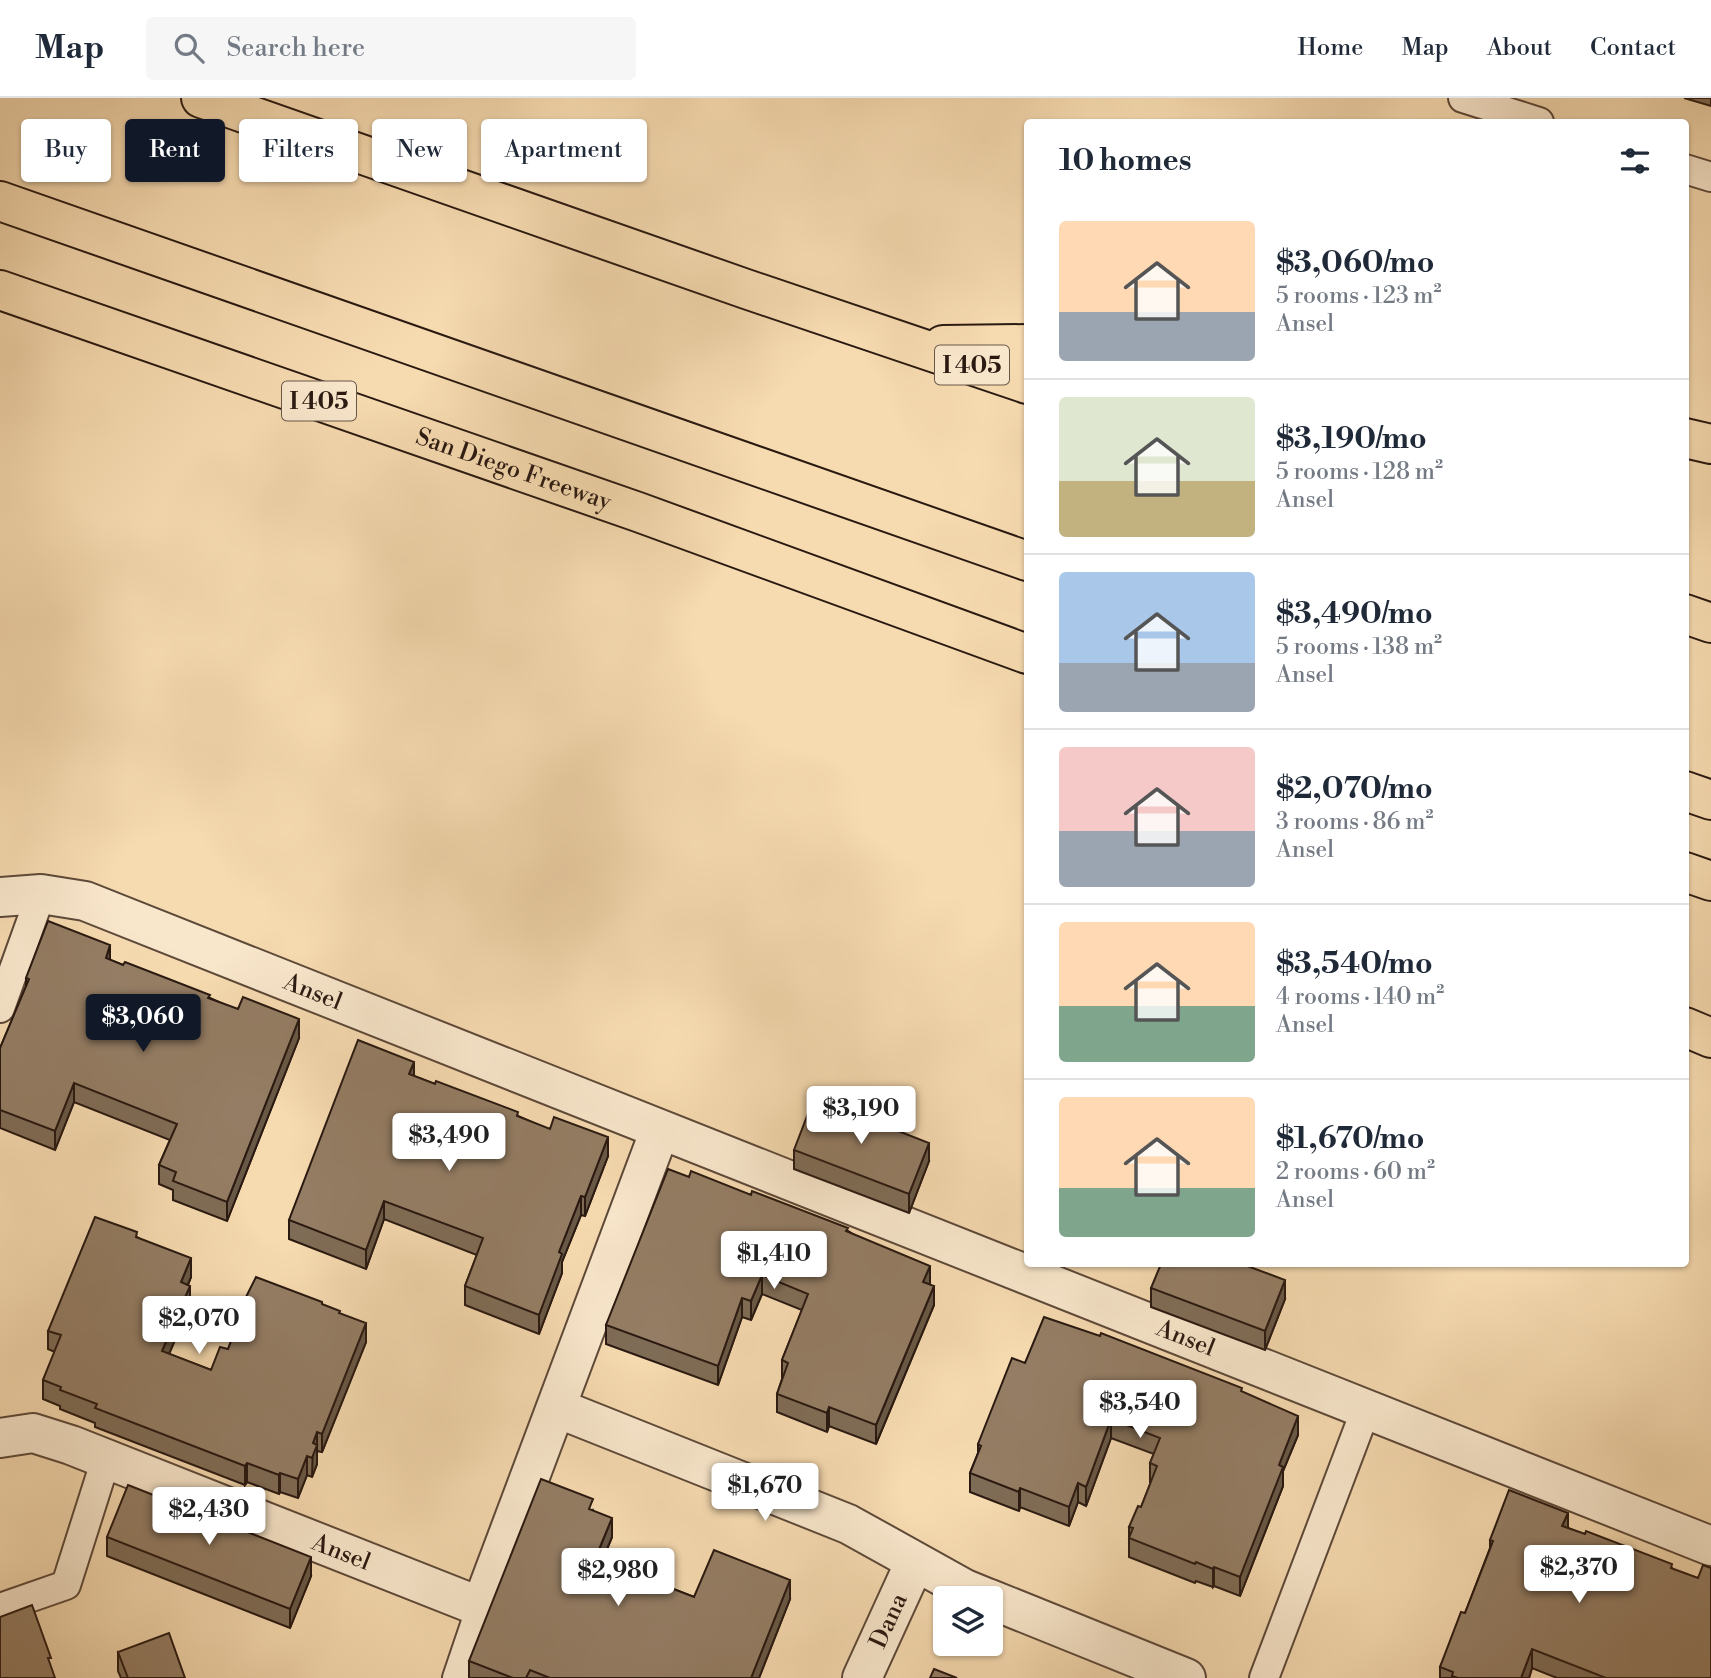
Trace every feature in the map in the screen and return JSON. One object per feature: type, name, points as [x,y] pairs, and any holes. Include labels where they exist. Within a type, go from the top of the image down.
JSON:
[{"type":"highway","name":"I 405","points":[[201,98],[746,289],[1024,383]]},
{"type":"highway","points":[[0,201],[1024,560]]},
{"type":"highway","name":"San Diego Freeway","points":[[0,290],[638,512],[1023,654]]},
{"type":"highway","points":[[916,345],[1024,344]]},
{"type":"highway","points":[[1689,439],[1711,444]]},
{"type":"highway","points":[[1689,615],[1711,623]]},
{"type":"highway","points":[[1689,792],[1711,800]]},
{"type":"highway","points":[[1689,873],[1711,881]]},
{"type":"highway","points":[[1689,1029],[1711,1038]]},
{"type":"street","name":"Ansel","points":[[0,897],[41,894],[95,905],[1711,1546]]},
{"type":"street","points":[[481,1607],[660,1129]]},
{"type":"street","points":[[557,1408],[848,1524],[964,1586]]},
{"type":"street","name":"Ansel","points":[[0,1437],[33,1433],[106,1459],[481,1607]]},
{"type":"street","name":"Dana","points":[[862,1678],[915,1562]]},
{"type":"street","points":[[1003,1604],[1186,1678]]},
{"type":"lane","points":[[1463,98],[1530,119]]},
{"type":"lane","points":[[1689,170],[1711,177]]},
{"type":"lane","points":[[0,1008],[41,894]]},
{"type":"lane","points":[[1264,1678],[1366,1409]]},
{"type":"lane","points":[[0,1608],[66,1585],[106,1459]]},
{"type":"lane","points":[[457,1678],[481,1607]]},
{"type":"building","points":[[48,921],[110,945],[106,958],[123,965],[125,962],[210,995],[208,998],[238,1009],[243,997],[299,1019],[227,1202],[173,1181],[176,1172],[159,1165],[177,1124],[74,1083],[55,1131],[0,1110],[0,1048],[29,979],[26,978]]},
{"type":"building","points":[[358,1040],[414,1062],[409,1074],[435,1084],[436,1081],[518,1112],[517,1116],[550,1129],[554,1117],[608,1137],[585,1197],[581,1196],[559,1252],[562,1254],[539,1315],[465,1286],[483,1238],[384,1201],[366,1250],[289,1220]]},
{"type":"building","points":[[814,1098],[929,1143],[909,1194],[794,1150]]},
{"type":"building","points":[[668,1169],[689,1177],[691,1171],[751,1195],[752,1191],[848,1228],[846,1231],[930,1266],[923,1282],[934,1286],[876,1425],[829,1407],[827,1413],[777,1394],[788,1363],[782,1360],[808,1294],[762,1275],[751,1301],[742,1298],[718,1366],[606,1325]]},
{"type":"building","points":[[95,1217],[137,1232],[136,1237],[191,1258],[181,1282],[190,1286],[162,1351],[211,1370],[220,1347],[228,1349],[244,1308],[241,1307],[256,1277],[322,1302],[340,1311],[339,1313],[366,1323],[322,1434],[317,1432],[313,1443],[317,1445],[312,1458],[307,1456],[298,1479],[247,1463],[245,1466],[95,1408],[97,1404],[60,1390],[61,1387],[43,1380],[61,1335],[48,1331]]},
{"type":"building","points":[[1160,1267],[1250,1267],[1285,1280],[1265,1331],[1151,1288]]},
{"type":"building","points":[[1044,1317],[1100,1336],[1101,1333],[1242,1388],[1241,1391],[1298,1416],[1279,1465],[1283,1467],[1240,1577],[1214,1567],[1213,1569],[1196,1562],[1195,1564],[1129,1538],[1133,1528],[1129,1527],[1138,1506],[1141,1507],[1157,1466],[1150,1463],[1160,1438],[1111,1419],[1086,1487],[1078,1483],[1069,1507],[970,1473],[981,1446],[978,1444],[1012,1358],[1025,1363]]},
{"type":"building","points":[[541,1479],[593,1499],[589,1509],[612,1518],[595,1559],[694,1597],[714,1550],[790,1580],[751,1678],[550,1678],[530,1670],[526,1678],[513,1678],[469,1661]]},
{"type":"building","points":[[128,1485],[311,1557],[290,1609],[107,1537]]},
{"type":"building","points":[[1509,1490],[1568,1513],[1562,1526],[1585,1534],[1586,1531],[1672,1564],[1671,1568],[1698,1578],[1703,1565],[1711,1568],[1711,1678],[1606,1678],[1532,1649],[1521,1678],[1458,1678],[1452,1676],[1453,1672],[1440,1667],[1461,1612],[1465,1613],[1493,1541],[1490,1540]]},
{"type":"building","points":[[32,1605],[51,1658],[48,1658],[55,1678],[0,1678],[0,1617]]},
{"type":"building","points":[[169,1633],[185,1678],[128,1678],[118,1652]]},
{"type":"building","points":[[934,1669],[957,1678],[930,1678]]}]
